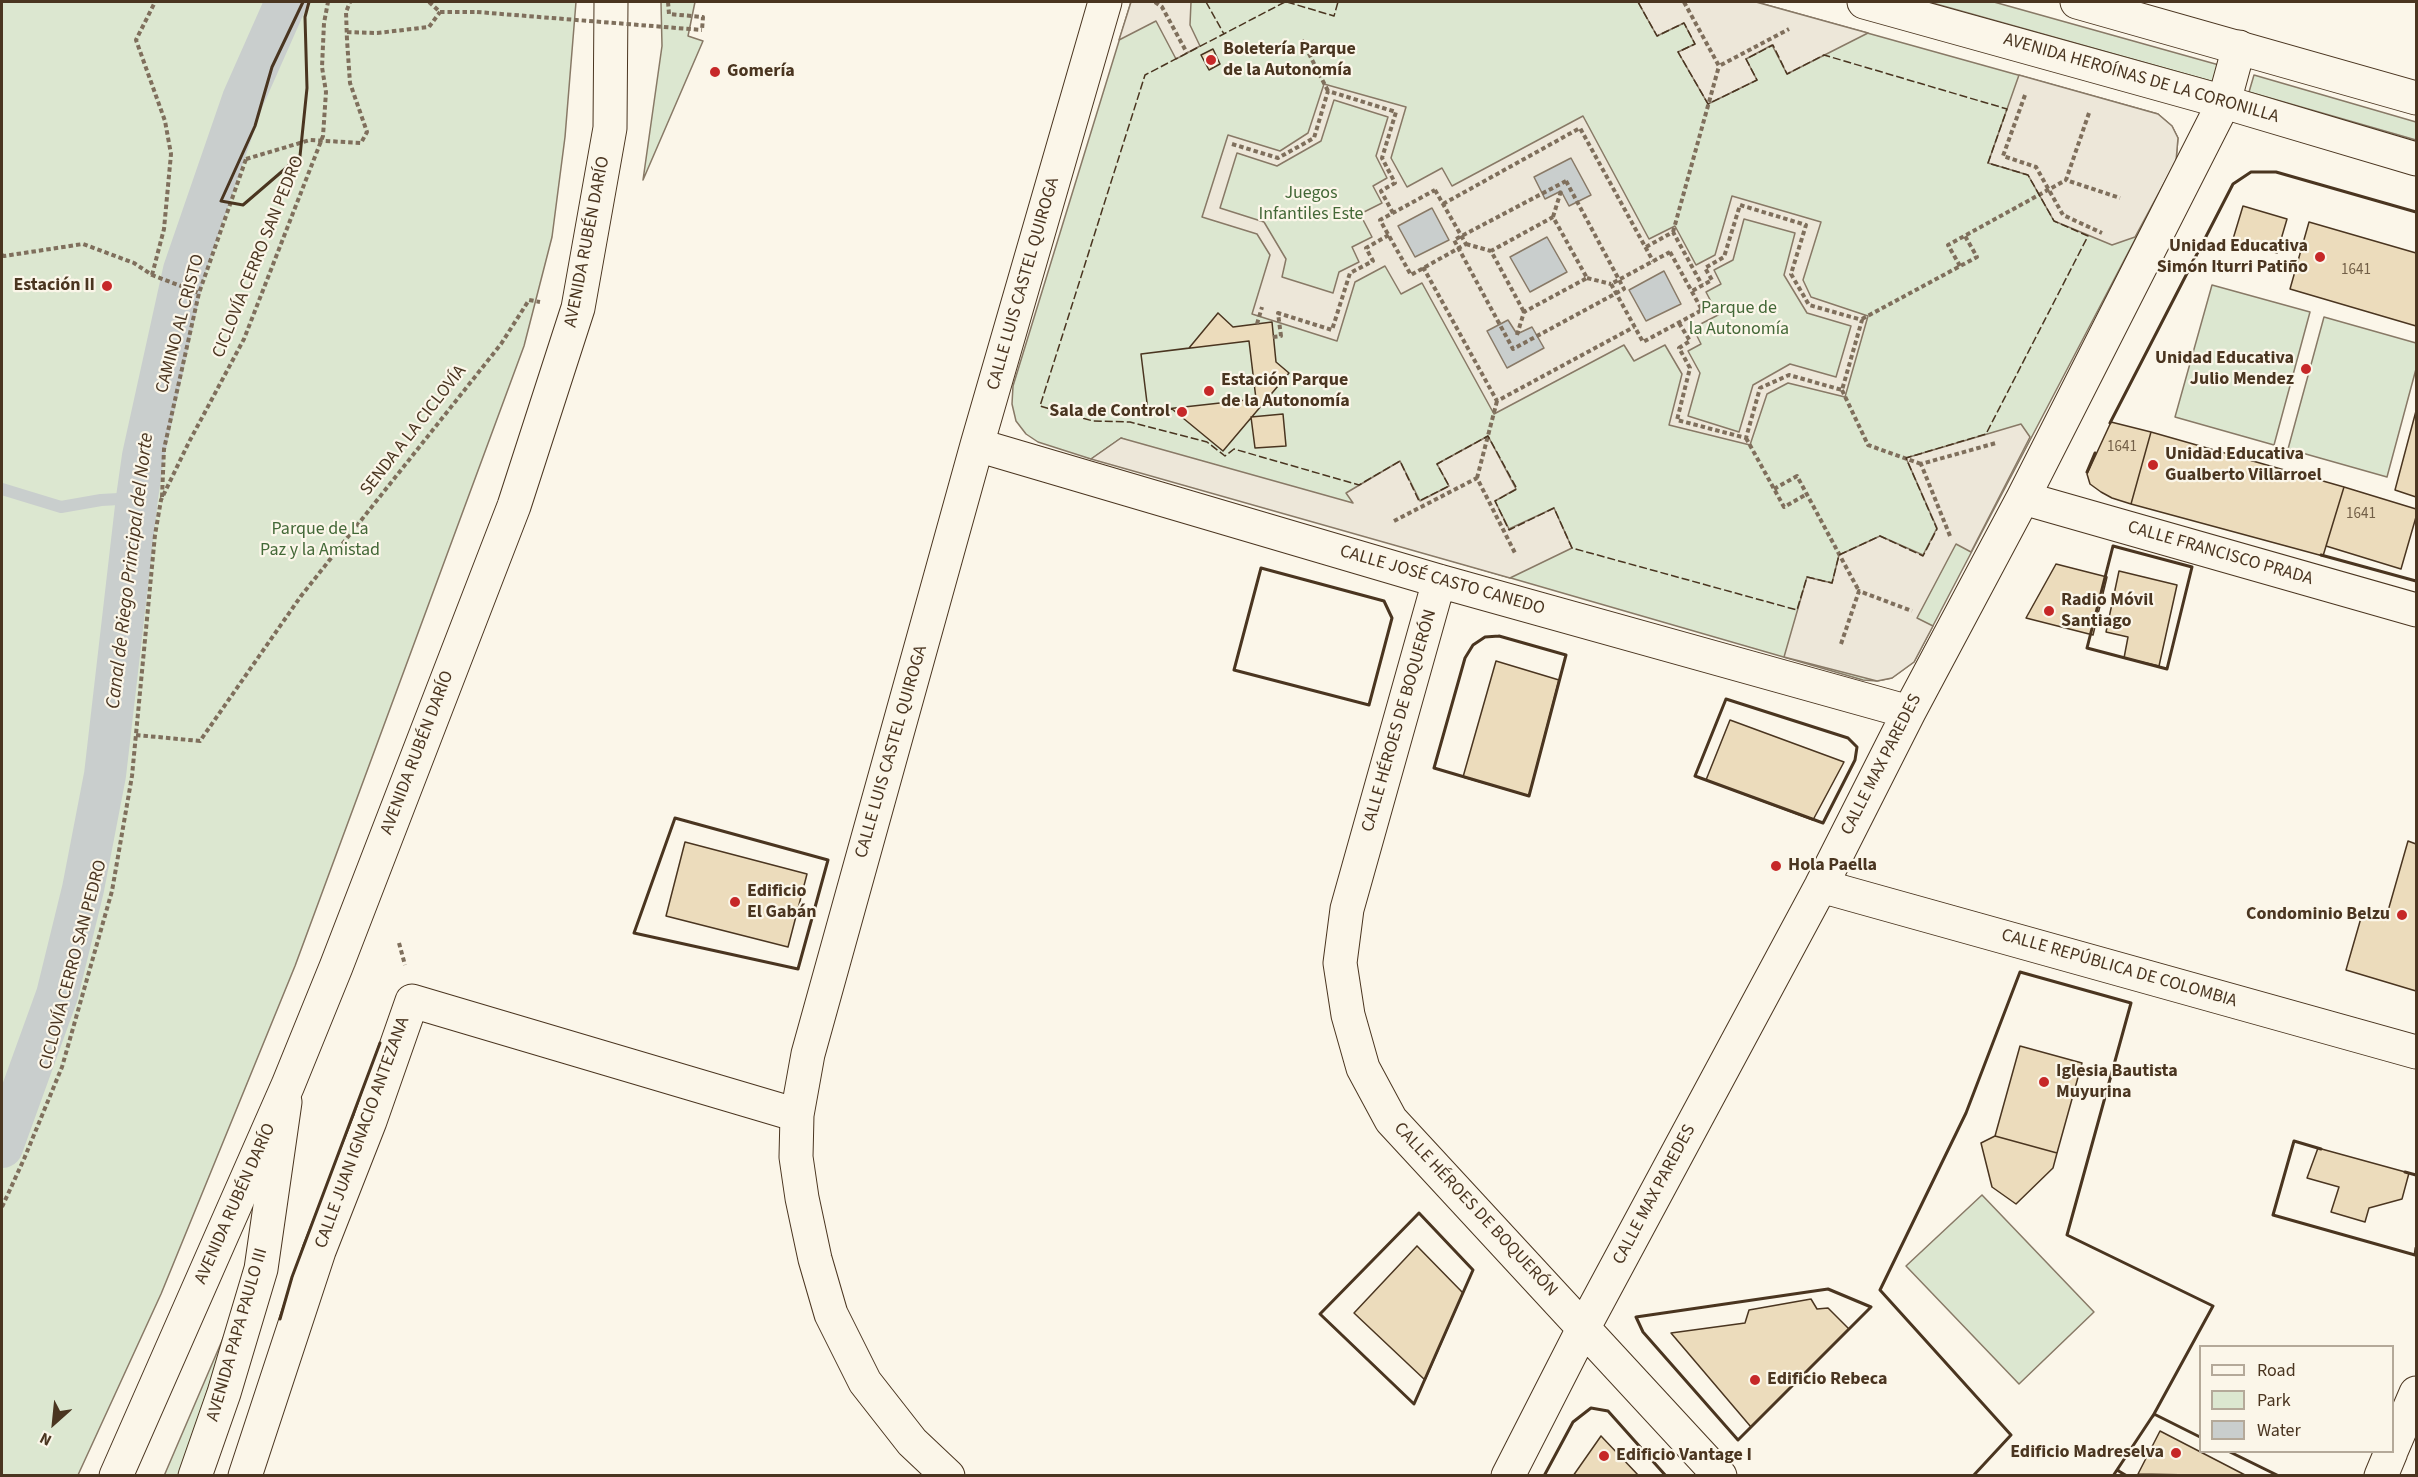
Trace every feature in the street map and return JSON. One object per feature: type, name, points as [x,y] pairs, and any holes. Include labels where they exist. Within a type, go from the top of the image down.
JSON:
[{"type":"main road","name":"AVENIDA RUBÉN DARÍO","points":[[116,1476],[288,1085],[336,967],[514,506],[578,308],[610,128],[611,2]]},
{"type":"main road","name":"CALLE LUIS CASTEL QUIROGA","points":[[939,1472],[912,1442],[865,1382],[831,1314],[815,1259],[802,1198],[796,1157],[796,1115],[808,1054],[977,445],[1105,2]]},
{"type":"main road","name":"AVENIDA HEROÍNAS DE LA CORONILLA","points":[[1864,2],[2224,102],[2416,159]]},
{"type":"main road","points":[[2077,2],[2416,98]]},
{"type":"main road","name":"CALLE MAX PAREDES","points":[[1508,1476],[1584,1328],[1821,886],[1909,712],[2023,498],[2224,102],[2239,47]]},
{"type":"main road","name":"CALLE JOSÉ CASTO CANEDO","points":[[977,445],[1439,581],[1909,712]]},
{"type":"main road","name":"CALLE FRANCISCO PRADA","points":[[2023,498],[2416,610]]},
{"type":"main road","name":"CALLE HÉROES DE BOQUERÓN","points":[[1439,581],[1347,909],[1341,963],[1348,1015],[1363,1068],[1391,1120],[1720,1476]]},
{"type":"main road","name":"CALLE REPÚBLICA DE COLOMBIA","points":[[1821,886],[2416,1052]]},
{"type":"main road","name":"CALLE JUAN IGNACIO ANTEZANA","points":[[245,1476],[319,1251],[370,1121],[412,1001],[796,1115]]},
{"type":"main road","name":"AVENIDA PAPA PAULO III","points":[[195,1476],[224,1394],[261,1269],[288,1085]]},
{"type":"main road","points":[[2394,1445],[2416,1393]]},
{"type":"main road","points":[[2380,1476],[2391,1453]]},
{"type":"path","points":[[152,275],[164,229],[171,154],[165,121],[136,40],[155,2]]},
{"type":"path","name":"CICLOVÍA CERRO SAN PEDRO","points":[[2,1207],[62,1067],[112,891],[132,776],[155,535],[161,500],[244,339],[323,136],[326,92],[322,67],[324,23],[328,2]]},
{"type":"path","points":[[350,2],[346,12],[347,32],[385,32],[429,27],[440,12]]},
{"type":"path","points":[[429,2],[440,12],[477,12],[702,30],[703,18],[669,14],[668,2]]},
{"type":"path","points":[[1155,2],[1161,7],[1187,53]]},
{"type":"path","points":[[1684,2],[1719,66],[1673,232],[1702,285]]},
{"type":"path","points":[[1719,66],[1789,29]]},
{"type":"path","name":"CAMINO AL CRISTO","points":[[161,500],[164,449],[199,293],[246,159],[310,140],[361,143],[367,132],[350,83],[347,32]]},
{"type":"path","points":[[1232,144],[1278,158],[1314,138],[1328,91],[1302,40]]},
{"type":"path","points":[[1328,91],[1396,112],[1382,159],[1395,183],[1381,191],[1393,213]]},
{"type":"path","points":[[2025,95],[2003,156],[2036,167],[2063,215],[2102,232]]},
{"type":"path","points":[[1960,267],[1948,245],[2066,180],[2089,113]]},
{"type":"path","points":[[1443,204],[1580,128],[1653,261]]},
{"type":"path","points":[[2066,180],[2120,198]]},
{"type":"path","points":[[1566,181],[1624,289],[1513,349],[1454,240],[1462,236],[1566,181]]},
{"type":"path","points":[[1466,244],[1435,190],[1380,220],[1411,275],[1466,244],[1491,251],[1553,217],[1561,191]]},
{"type":"path","points":[[1692,291],[1712,280],[1705,268],[1724,257],[1740,204],[1806,225],[1791,274],[1809,305],[1862,320],[1977,257],[1965,236]]},
{"type":"path","points":[[1553,217],[1587,278]]},
{"type":"path","points":[[1646,247],[1673,232]]},
{"type":"path","points":[[1273,336],[1281,336],[1278,313],[1332,330],[1350,273],[1373,261],[1366,248],[1389,235]]},
{"type":"path","points":[[2,255],[84,244],[134,263],[152,275],[199,293]]},
{"type":"path","points":[[1491,251],[1524,312]]},
{"type":"path","points":[[1517,335],[1524,312],[1587,278],[1611,284],[1670,252],[1702,310],[1643,342],[1611,284]]},
{"type":"path","points":[[1423,267],[1497,401],[1477,478],[1516,555]]},
{"type":"path","name":"SENDA A LA CICLOVÍA","points":[[136,735],[200,741],[301,596],[501,344],[529,300],[578,308]]},
{"type":"path","points":[[1257,324],[1262,308]]},
{"type":"path","points":[[1862,320],[1842,390],[1868,445],[1921,464],[1996,443]]},
{"type":"path","points":[[1679,323],[1690,341],[1679,348],[1690,368],[1677,420],[1746,438]]},
{"type":"path","points":[[1497,401],[1634,327]]},
{"type":"path","points":[[1807,494],[1784,507],[1746,438],[1760,388],[1789,375],[1842,390]]},
{"type":"path","points":[[1921,464],[1950,536]]},
{"type":"path","points":[[1774,489],[1797,476],[1859,591],[1912,611]]},
{"type":"path","points":[[1394,521],[1477,478]]},
{"type":"path","points":[[1841,644],[1859,591]]},
{"type":"green space","name":"Parque de La Paz y la Amistad","points":[[2,2],[576,2],[565,137],[552,237],[524,346],[295,966],[161,1294],[78,1475],[2,1475]]},
{"type":"green space","points":[[661,2],[695,2],[688,36],[703,41],[643,180],[662,46]]},
{"type":"green space","name":"Parque de la Autonomía","points":[[1131,2],[1756,2],[2158,114],[2172,126],[2178,138],[2176,161],[1914,662],[1892,678],[1877,681],[1863,680],[1383,541],[1121,438],[1091,459],[1038,442],[1026,434],[1016,421],[1012,404],[1013,386]]},
{"type":"green space","points":[[1929,2],[1994,2],[2219,65],[2214,82]]},
{"type":"green space","points":[[2254,75],[2416,122],[2416,140],[2249,92]]},
{"type":"green space","points":[[2212,285],[2310,312],[2274,445],[2175,417]]},
{"type":"green space","points":[[2324,317],[2416,343],[2416,369],[2387,477],[2288,449]]},
{"type":"green space","points":[[1982,1195],[2094,1312],[2019,1384],[1906,1266]]},
{"type":"green space","points":[[233,1315],[179,1475],[164,1476]]},
{"type":"shaded area","points":[[1131,2],[1191,2],[1190,25],[1200,46],[1176,59],[1156,21],[1119,40]]},
{"type":"shaded area","points":[[1638,2],[1756,2],[1868,33],[1787,74],[1772,45],[1746,59],[1757,80],[1708,104],[1678,52],[1695,44],[1684,23],[1657,36]]},
{"type":"shaded area","points":[[2019,75],[2158,114],[2172,126],[2178,138],[2176,161],[2135,237],[2112,245],[2054,221],[2028,175],[1988,163]]},
{"type":"shaded area","points":[[1324,84],[1406,107],[1391,158],[1407,187],[1442,168],[1452,186],[1583,116],[1649,239],[1675,226],[1696,265],[1715,255],[1732,196],[1821,222],[1803,280],[1811,297],[1868,316],[1845,397],[1788,383],[1767,394],[1750,445],[1669,425],[1682,374],[1665,345],[1634,361],[1624,345],[1494,414],[1422,283],[1401,294],[1385,266],[1355,282],[1337,341],[1252,314],[1270,255],[1257,234],[1202,217],[1228,135],[1280,151],[1308,133]],"holes":[[[1334,100],[1388,117],[1376,156],[1387,178],[1373,186],[1382,203],[1360,214],[1372,237],[1352,247],[1359,262],[1339,272],[1333,293],[1282,277],[1286,259],[1264,222],[1220,208],[1237,153],[1277,166],[1321,141]],[[1744,219],[1795,233],[1784,275],[1807,313],[1851,326],[1836,377],[1790,364],[1753,385],[1739,432],[1688,416],[1700,373],[1688,351],[1701,344],[1693,328],[1718,315],[1706,292],[1721,284],[1714,270],[1733,260]]]},
{"type":"shaded area","points":[[2021,424],[2030,437],[1971,552],[1956,544],[1917,618],[1933,626],[1914,662],[1892,678],[1877,681],[1784,657],[1807,577],[1832,583],[1839,555],[1880,536],[1923,555],[1937,528],[1906,458]]},
{"type":"shaded area","points":[[1488,436],[1516,489],[1495,501],[1509,529],[1554,508],[1572,548],[1510,578],[1091,459],[1121,438],[1353,503],[1346,493],[1400,461],[1420,501],[1449,486],[1437,464]]},
{"type":"water","points":[[1571,158],[1591,195],[1569,206],[1561,191],[1545,199],[1534,177]]},
{"type":"water","points":[[1432,208],[1449,240],[1415,257],[1398,226]]},
{"type":"water","points":[[1547,237],[1567,272],[1530,292],[1510,257]]},
{"type":"water","points":[[1664,271],[1681,304],[1646,321],[1629,290]]},
{"type":"water","points":[[1508,320],[1517,334],[1532,327],[1544,348],[1507,368],[1487,331]]},
{"type":"building","name":"Boletería Parque de la Autonomía","points":[[1213,49],[1220,64],[1209,70],[1201,55]]},
{"type":"building","points":[[2243,206],[2287,219],[2277,253],[2233,239]]},
{"type":"building","points":[[2309,222],[2416,253],[2416,326],[2290,289]]},
{"type":"building","name":"Estación Parque de la Autonomía","points":[[1218,313],[1233,327],[1272,322],[1276,362],[1289,373],[1223,451],[1172,409],[1148,411],[1141,354],[1189,348]]},
{"type":"building","points":[[1249,341],[1256,399],[1148,411],[1141,354]]},
{"type":"building","points":[[2416,411],[2416,497],[2395,490]]},
{"type":"building","points":[[1283,414],[1286,446],[1255,448],[1251,417]]},
{"type":"building","points":[[2111,422],[2151,432],[2131,504],[2101,492],[2090,484],[2087,474]]},
{"type":"building","points":[[2151,432],[2344,487],[2323,556],[2131,504]]},
{"type":"building","points":[[2344,487],[2416,509],[2416,517],[2401,569],[2326,546]]},
{"type":"building","points":[[2056,564],[2107,577],[2093,635],[2026,618]]},
{"type":"building","points":[[2119,571],[2177,585],[2159,666],[2124,658],[2128,637],[2106,632]]},
{"type":"building","points":[[1496,661],[1559,680],[1529,796],[1463,777]]},
{"type":"building","points":[[1730,720],[1844,762],[1813,820],[1706,780]]},
{"type":"building","name":"Condominio Belzu","points":[[2408,841],[2416,844],[2416,991],[2346,970],[2363,911],[2386,918]]},
{"type":"building","name":"Edificio El Gabán","points":[[685,842],[807,874],[788,947],[666,916]]},
{"type":"building","points":[[2020,1046],[2082,1063],[2057,1153],[1995,1136]]},
{"type":"building","points":[[1995,1136],[2057,1153],[2053,1168],[2016,1204],[1992,1187],[1981,1143]]},
{"type":"building","points":[[2318,1148],[2409,1173],[2402,1199],[2369,1208],[2365,1222],[2331,1212],[2339,1187],[2307,1178]]},
{"type":"building","points":[[1417,1246],[1463,1293],[1425,1380],[1354,1313]]},
{"type":"building","name":"Edificio Rebeca","points":[[1811,1299],[1817,1309],[1828,1308],[1849,1329],[1751,1427],[1671,1333],[1745,1323],[1749,1310]]},
{"type":"building","name":"Edificio Madreselva","points":[[2160,1431],[2247,1476],[2138,1474]]},
{"type":"building","name":"Edificio Vantage I","points":[[1601,1436],[1639,1476],[1573,1476]]},
{"type":"waterway","name":"Canal de Riego Principal del Norte","points":[[2,1147],[57,995],[83,889],[105,775],[143,456],[184,270],[243,99],[286,2]]},
{"type":"waterway","points":[[2,489],[61,507],[101,500],[137,498]]},
{"type":"fence","points":[[1206,2],[1224,34]]},
{"type":"fence","points":[[1285,2],[1145,75],[1040,406],[1093,421],[1130,422],[1207,442],[1225,456],[1234,449],[1359,485],[1400,461],[1419,501],[1449,486],[1437,464],[1488,436],[1517,489],[1495,501],[1509,530],[1554,508],[1572,548],[1797,610],[1807,577],[1832,583],[1839,555],[1880,536],[1923,556],[1937,529],[1906,458],[1986,434],[2088,236],[2054,221],[2028,175],[1988,163],[2007,109],[1824,55],[1787,74],[1773,45],[1746,59],[1757,80],[1708,104],[1678,52],[1695,44],[1684,23],[1657,36],[1638,2]]},
{"type":"fence","points":[[1287,2],[1334,16],[1338,2]]},
{"type":"wall","points":[[303,2],[272,67],[255,126],[221,201],[243,205],[300,156],[307,88],[305,17],[309,2]]},
{"type":"wall","points":[[2110,423],[2233,184],[2251,172],[2276,172],[2416,212]]},
{"type":"wall","points":[[2087,472],[2095,453]]},
{"type":"wall","points":[[2113,546],[2192,567],[2167,669],[2087,648],[2113,546]]},
{"type":"wall","points":[[2321,555],[2416,581]]},
{"type":"wall","points":[[1261,568],[1384,601],[1392,618],[1369,705],[1234,670],[1261,568]]},
{"type":"wall","points":[[1499,636],[1566,655],[1529,796],[1434,768],[1465,658],[1473,645],[1485,637],[1499,636]]},
{"type":"wall","points":[[1726,699],[1848,738],[1857,747],[1855,760],[1823,823],[1695,776],[1726,699]]},
{"type":"wall","points":[[675,818],[828,860],[798,969],[634,933],[675,818]]},
{"type":"wall","points":[[1973,1476],[2011,1435],[1880,1290],[1966,1113],[2020,972],[2131,1003],[2067,1235],[2213,1306],[2154,1414],[2113,1476]]},
{"type":"wall","points":[[280,1319],[292,1277],[380,1043]]},
{"type":"wall","points":[[2321,1149],[2294,1141],[2273,1215],[2415,1255],[2416,1248]]},
{"type":"wall","points":[[2405,1172],[2416,1175]]},
{"type":"wall","points":[[1419,1213],[1473,1270],[1414,1404],[1320,1314],[1419,1213]]},
{"type":"wall","points":[[1828,1289],[1871,1307],[1738,1440],[1643,1332],[1636,1317],[1828,1289]]},
{"type":"wall","points":[[1544,1476],[1573,1422],[1591,1408],[1608,1411],[1666,1476]]},
{"type":"wall","points":[[2153,1416],[2154,1414],[2199,1436]]},
{"type":"wall","points":[[2232,1453],[2279,1476]]},
{"type":"wall","points":[[2118,1469],[2127,1476]]},
{"type":"place","name":"Boletería Parque de la Autonomía","points":[[1211,60]]},
{"type":"place","name":"Gomería","points":[[715,72]]},
{"type":"place","name":"Unidad Educativa Simón Iturri Patiño","points":[[2320,257]]},
{"type":"place","name":"Estación II","points":[[107,286]]},
{"type":"place","name":"Unidad Educativa Julio Mendez","points":[[2306,369]]},
{"type":"place","name":"Estación Parque de la Autonomía","points":[[1209,391]]},
{"type":"place","name":"Sala de Control","points":[[1182,412]]},
{"type":"place","name":"Unidad Educativa Gualberto Villarroel","points":[[2153,465]]},
{"type":"place","name":"Radio Móvil Santiago","points":[[2049,611]]},
{"type":"place","name":"Hola Paella","points":[[1776,866]]},
{"type":"place","name":"Edificio El Gabán","points":[[735,902]]},
{"type":"place","name":"Condominio Belzu","points":[[2402,915]]},
{"type":"place","name":"Iglesia Bautista Muyurina","points":[[2044,1082]]},
{"type":"place","name":"Edificio Rebeca","points":[[1755,1380]]},
{"type":"place","name":"Edificio Madreselva","points":[[2176,1453]]},
{"type":"place","name":"Edificio Vantage I","points":[[1604,1456]]},
{"type":"park label","name":"Juegos Infantiles Este","points":[[1311,204]]}]
